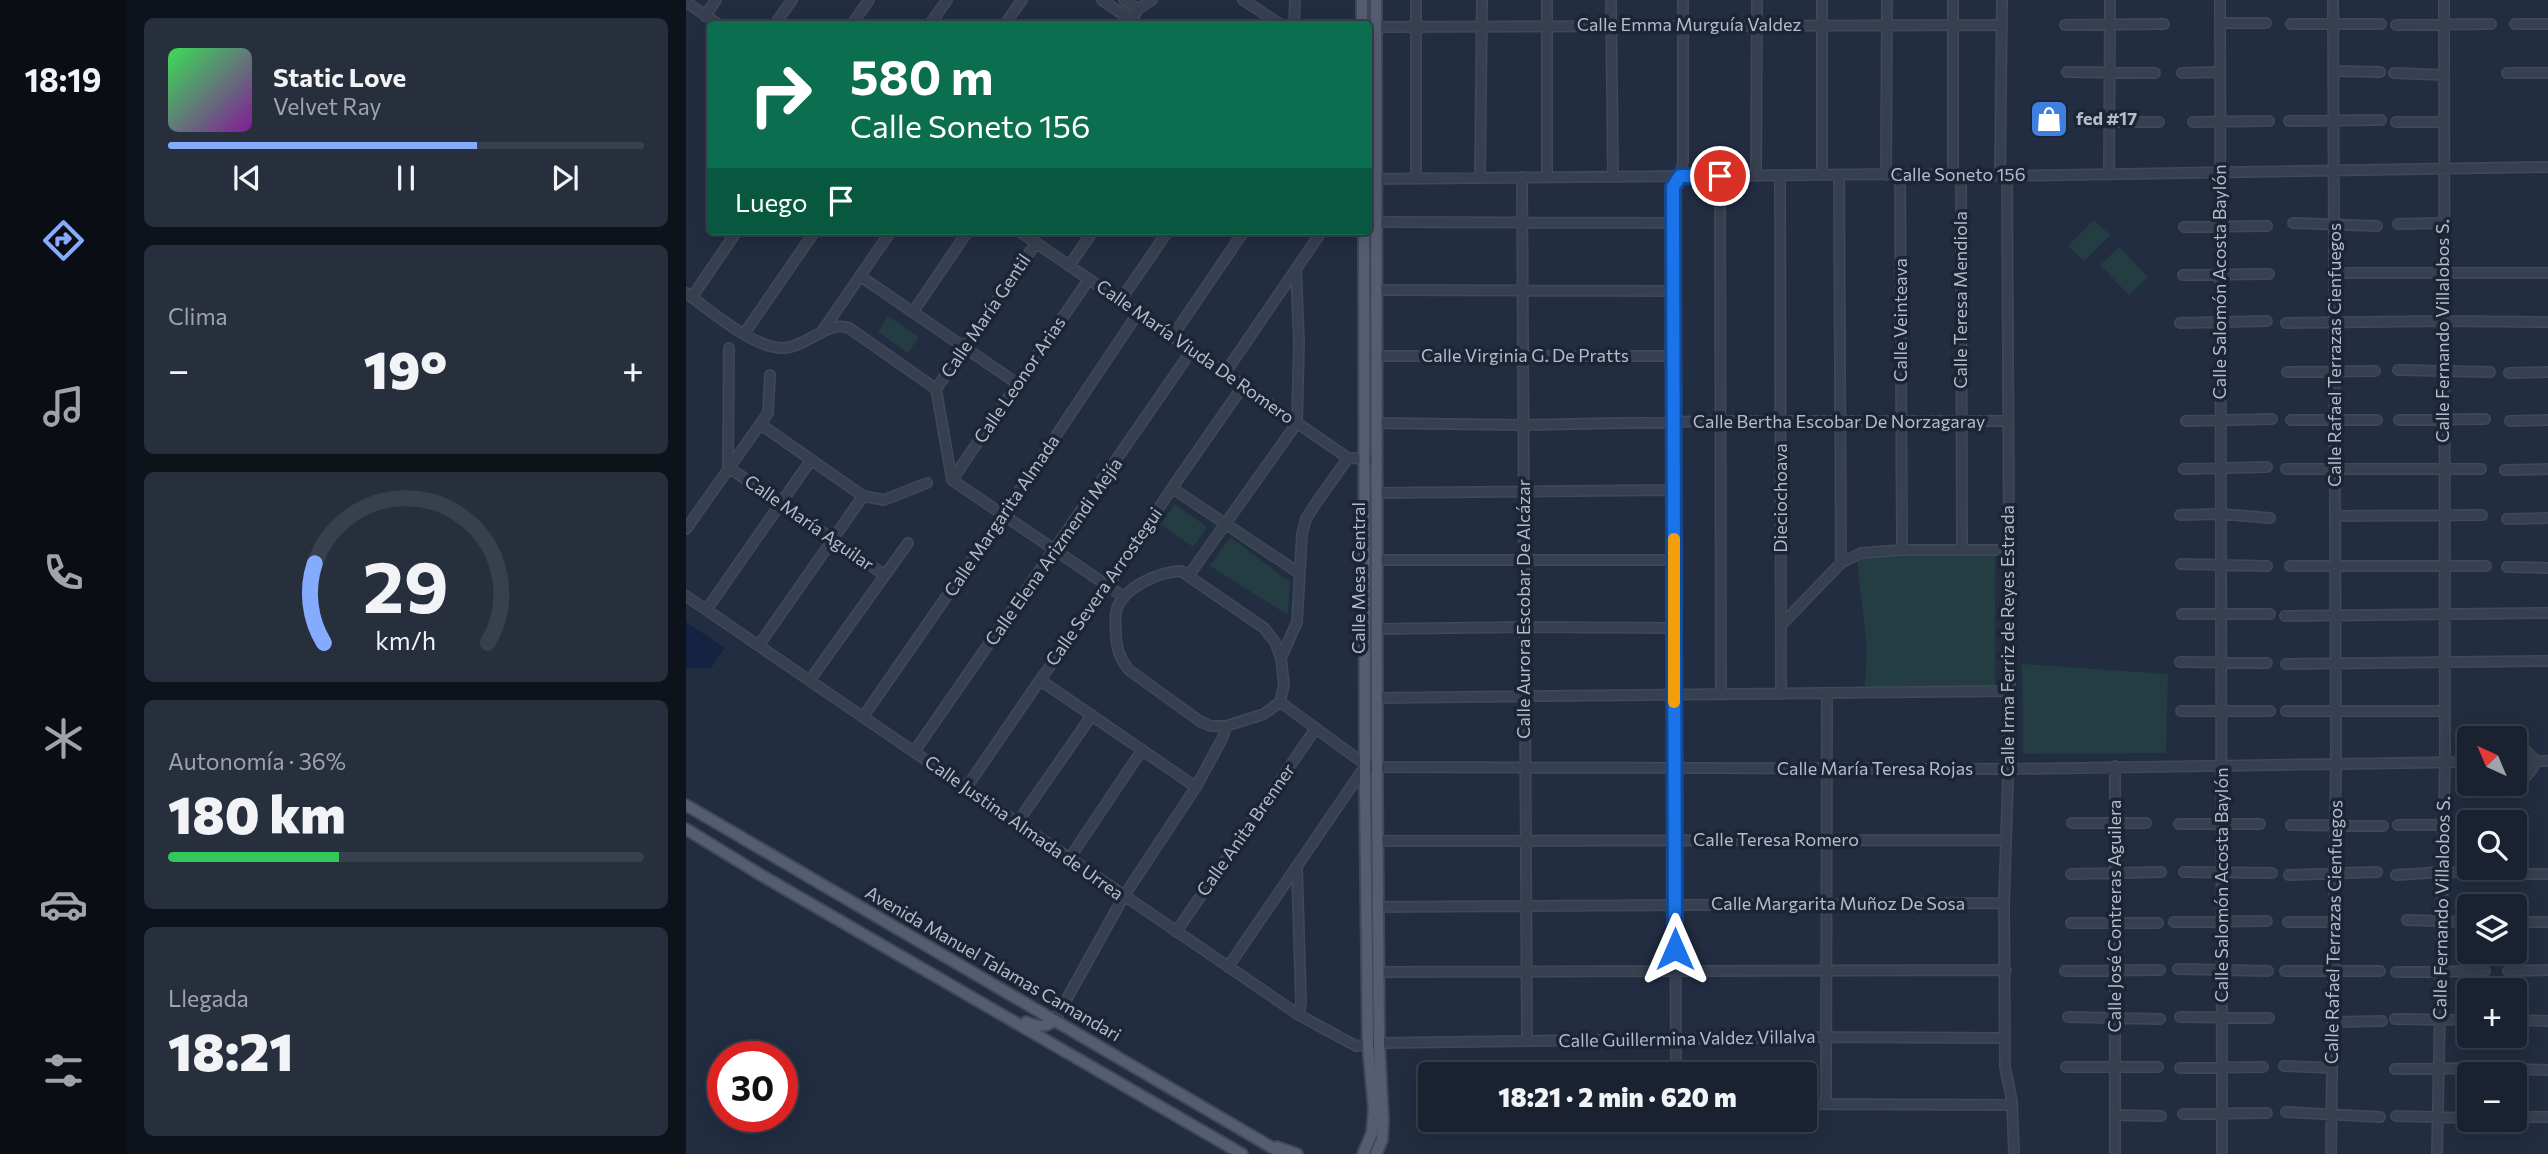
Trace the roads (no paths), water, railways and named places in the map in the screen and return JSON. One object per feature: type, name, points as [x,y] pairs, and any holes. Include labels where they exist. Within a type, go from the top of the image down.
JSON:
[{"type":"main road","points":[[1362,0],[1362,21]]},
{"type":"main road","name":"Calle Mesa Central","points":[[1376,0],[1372,178],[1375,222],[1376,423],[1370,459],[1376,494],[1377,560],[1379,972],[1374,1044],[1383,1129],[1376,1154]]},
{"type":"main road","name":"Calle Mesa Central","points":[[1363,1154],[1372,1133],[1374,1109],[1366,765],[1370,459],[1364,235]]},
{"type":"main road","name":"Avenida Manuel Talamas Camandari","points":[[686,803],[1283,1154]]},
{"type":"main road","points":[[686,829],[1241,1154]]},
{"type":"main road","points":[[994,1009],[1038,1027],[1047,1026],[1055,1020]]},
{"type":"main road","points":[[1262,1142],[1297,1154]]},
{"type":"street","points":[[705,16],[716,0]]},
{"type":"street","points":[[777,21],[792,0]]},
{"type":"street","points":[[854,21],[869,0]]},
{"type":"street","points":[[932,21],[947,0]]},
{"type":"street","points":[[1007,21],[1022,0]]},
{"type":"street","points":[[1102,0],[1129,21]]},
{"type":"street","points":[[1124,0],[1138,9]]},
{"type":"street","points":[[1131,21],[1138,9],[1152,0]]},
{"type":"street","points":[[1243,0],[1275,21]]},
{"type":"street","points":[[1294,21],[1295,0]]},
{"type":"street","points":[[1416,0],[1416,178]]},
{"type":"street","points":[[1480,178],[1482,0]]},
{"type":"street","points":[[1547,0],[1547,177]]},
{"type":"street","points":[[1611,0],[1613,176]]},
{"type":"street","points":[[1676,1062],[1673,187],[1680,176],[1683,162],[1683,0]]},
{"type":"street","points":[[1756,176],[1757,0]]},
{"type":"street","points":[[1822,0],[1822,175]]},
{"type":"street","points":[[1886,175],[1888,0]]},
{"type":"street","name":"Calle Teresa Mendiola","points":[[1953,0],[1962,550]]},
{"type":"street","points":[[2002,0],[2004,176]]},
{"type":"street","points":[[2109,174],[2110,0]]},
{"type":"street","name":"Calle Salomón Acosta Baylón","points":[[2220,0],[2222,1154]]},
{"type":"street","name":"Calle Rafael Terrazas Cienfuegos","points":[[2331,1154],[2336,763],[2333,0]]},
{"type":"street","name":"Calle Fernando Villalobos S.","points":[[2437,1154],[2445,761],[2444,0]]},
{"type":"street","points":[[686,2],[713,21]]},
{"type":"street","points":[[2220,23],[2266,23]]},
{"type":"street","points":[[2065,25],[2164,24]]},
{"type":"street","points":[[2291,24],[2381,24]]},
{"type":"street","points":[[2396,24],[2491,24]]},
{"type":"street","points":[[2515,24],[2548,24]]},
{"type":"street","name":"Calle Emma Murguía Valdez","points":[[1376,27],[2002,25]]},
{"type":"street","points":[[2334,71],[2380,72]]},
{"type":"street","points":[[2067,72],[2155,73]]},
{"type":"street","points":[[2182,73],[2220,72]]},
{"type":"street","points":[[2394,73],[2443,75]]},
{"type":"street","points":[[2507,73],[2548,73]]},
{"type":"street","points":[[2289,121],[2381,120]]},
{"type":"street","points":[[2109,122],[2159,121]]},
{"type":"street","points":[[2193,121],[2269,121]]},
{"type":"street","points":[[2396,122],[2443,122]]},
{"type":"street","name":"Calle Soneto 156","points":[[1372,178],[1900,174],[2004,176],[2335,170],[2443,171],[2548,167]]},
{"type":"street","name":"Calle Veinteava","points":[[1900,174],[1902,550]]},
{"type":"street","points":[[1839,175],[1841,563]]},
{"type":"street","points":[[1720,176],[1721,695]]},
{"type":"street","name":"Dieciochoava","points":[[1780,176],[1781,694]]},
{"type":"street","name":"Calle Irma Ferriz de Reyes Estrada","points":[[2004,176],[2010,691],[2004,903],[2005,1072],[2012,1105],[2014,1154]]},
{"type":"street","name":"Calle Aurora Escobar De Alcázar","points":[[1522,177],[1527,1041]]},
{"type":"street","points":[[1375,222],[1675,223]]},
{"type":"street","points":[[2293,223],[2377,226]]},
{"type":"street","points":[[2398,224],[2443,223]]},
{"type":"street","points":[[2183,227],[2267,226]]},
{"type":"street","points":[[728,235],[728,244]]},
{"type":"street","points":[[734,235],[689,295],[744,334],[768,346],[784,348],[837,326],[849,328],[936,389],[952,480],[1124,597]]},
{"type":"street","points":[[744,334],[812,235]]},
{"type":"street","points":[[820,334],[888,235]]},
{"type":"street","points":[[913,312],[965,235]]},
{"type":"street","name":"Calle María Viuda De Romero","points":[[1024,235],[1348,458]]},
{"type":"street","points":[[1069,266],[1090,235]]},
{"type":"street","points":[[1120,301],[1165,235]]},
{"type":"street","points":[[1172,337],[1241,235]]},
{"type":"street","points":[[1226,373],[1319,235]]},
{"type":"street","name":"Calle María Gentil","points":[[936,389],[1036,243]]},
{"type":"street","points":[[1189,575],[1297,423],[1300,342],[1296,269]]},
{"type":"street","points":[[2335,273],[2548,273]]},
{"type":"street","points":[[2183,275],[2269,274]]},
{"type":"street","points":[[860,276],[1018,384]]},
{"type":"street","name":"Calle Leonor Arias","points":[[952,480],[1089,279]]},
{"type":"street","points":[[1375,290],[1675,291]]},
{"type":"street","name":"Calle Margarita Almada","points":[[863,716],[1003,515],[1138,313]]},
{"type":"street","points":[[2180,323],[2267,321]]},
{"type":"street","points":[[2286,323],[2548,322]]},
{"type":"street","name":"Calle María Aguilar","points":[[729,348],[729,467],[883,575]]},
{"type":"street","name":"Calle Elena Arizmendi Mejía","points":[[914,752],[1192,351]]},
{"type":"street","name":"Calle Virginia G. De Pratts","points":[[1376,356],[1674,356]]},
{"type":"street","points":[[2398,370],[2490,372]]},
{"type":"street","points":[[2287,372],[2375,371]]},
{"type":"street","points":[[2510,373],[2548,372]]},
{"type":"street","points":[[686,529],[768,413],[770,375]]},
{"type":"street","name":"Calle Severa Arrostegui","points":[[966,788],[1108,586],[1243,386]]},
{"type":"street","points":[[2186,421],[2272,419]]},
{"type":"street","points":[[2399,420],[2485,419]]},
{"type":"street","points":[[2291,420],[2377,420]]},
{"type":"street","points":[[2510,421],[2548,420]]},
{"type":"street","name":"Calle Bertha Escobar De Norzagaray","points":[[1376,423],[1523,425],[1719,421],[2007,421]]},
{"type":"street","points":[[760,424],[863,496],[884,500],[927,483]]},
{"type":"street","points":[[1280,657],[1297,622],[1302,534],[1306,519],[1348,458],[1370,459]]},
{"type":"street","points":[[707,609],[811,460]]},
{"type":"street","points":[[2184,469],[2267,467]]},
{"type":"street","points":[[2286,469],[2481,469]]},
{"type":"street","points":[[2505,470],[2548,470]]},
{"type":"street","points":[[1172,488],[1299,573]]},
{"type":"street","points":[[1376,494],[1674,490]]},
{"type":"street","points":[[759,645],[863,496]]},
{"type":"street","points":[[2180,515],[2221,514],[2270,518]]},
{"type":"street","points":[[2336,516],[2482,515]]},
{"type":"street","points":[[2507,519],[2548,517]]},
{"type":"street","points":[[810,680],[908,543]]},
{"type":"street","name":"Calle Irma Ferriz de Reyes Estrada","points":[[1782,624],[1841,563],[1861,553],[1902,550],[2009,550]]},
{"type":"street","points":[[1377,560],[1674,560]]},
{"type":"street","points":[[2180,564],[2267,566]]},
{"type":"street","points":[[2290,566],[2486,566]]},
{"type":"street","points":[[2507,567],[2548,568]]},
{"type":"street","points":[[1181,571],[1189,575],[1264,628],[1275,642],[1284,685],[1280,702],[1264,713],[1226,726],[1211,726],[1201,722],[1129,670],[1120,660],[1115,620],[1124,597],[1136,586],[1170,572],[1181,571]]},
{"type":"street","name":"Calle Justina Almada de Urrea","points":[[686,596],[1299,1014],[1356,1046],[1374,1044]]},
{"type":"street","points":[[2285,616],[2548,613]]},
{"type":"street","points":[[2182,614],[2270,614]]},
{"type":"street","points":[[1377,629],[1674,628]]},
{"type":"street","points":[[2180,662],[2267,663]]},
{"type":"street","points":[[2286,664],[2548,662]]},
{"type":"street","points":[[1040,680],[1196,787]]},
{"type":"street","points":[[1377,698],[2010,691]]},
{"type":"street","points":[[1826,1104],[1827,694]]},
{"type":"street","points":[[1228,967],[1366,765],[1280,702]]},
{"type":"street","points":[[2181,711],[2270,711]]},
{"type":"street","points":[[2286,711],[2444,711]]},
{"type":"street","points":[[1017,823],[1092,715]]},
{"type":"street","points":[[1055,1020],[1124,896],[1196,787],[1223,737],[1226,726]]},
{"type":"street","name":"Calle Anita Brenner","points":[[1176,932],[1316,728]]},
{"type":"street","points":[[1069,859],[1142,750]]},
{"type":"street","points":[[2527,752],[2536,761]]},
{"type":"street","name":"Calle María Teresa Rojas","points":[[1366,765],[1525,769],[2009,769],[2457,760]]},
{"type":"street","points":[[2527,761],[2548,761]]},
{"type":"street","points":[[2527,776],[2536,761]]},
{"type":"street","name":"Calle José Contreras Aguilera","points":[[2115,766],[2115,1154]]},
{"type":"street","points":[[2072,823],[2146,823]]},
{"type":"street","points":[[2179,824],[2260,824]]},
{"type":"street","points":[[2291,825],[2384,826]]},
{"type":"street","points":[[2398,825],[2444,825]]},
{"type":"street","name":"Calle Teresa Romero","points":[[1378,841],[2006,840]]},
{"type":"street","points":[[1297,868],[1299,1014]]},
{"type":"street","points":[[2071,874],[2161,872]]},
{"type":"street","points":[[2184,872],[2272,873]]},
{"type":"street","points":[[2289,875],[2377,872]]},
{"type":"street","points":[[2396,875],[2457,872]]},
{"type":"street","points":[[2527,874],[2548,874]]},
{"type":"street","name":"Calle Margarita Muñoz De Sosa","points":[[1378,906],[2004,903]]},
{"type":"street","points":[[2407,920],[2457,922]]},
{"type":"street","points":[[2174,922],[2267,921]]},
{"type":"street","points":[[2288,922],[2334,922]]},
{"type":"street","points":[[2527,922],[2548,922]]},
{"type":"street","points":[[2071,923],[2158,923]]},
{"type":"street","points":[[2178,969],[2268,971]]},
{"type":"street","points":[[1379,972],[2006,970]]},
{"type":"street","points":[[2066,971],[2160,970]]},
{"type":"street","points":[[2508,971],[2548,970]]},
{"type":"street","points":[[2285,971],[2380,971]]},
{"type":"street","points":[[2396,972],[2485,971]]},
{"type":"street","points":[[2068,1017],[2160,1019]]},
{"type":"street","points":[[2180,1017],[2269,1018]]},
{"type":"street","points":[[2395,1020],[2457,1020]]},
{"type":"street","points":[[2527,1020],[2548,1021]]},
{"type":"street","points":[[2333,1022],[2382,1021]]},
{"type":"street","name":"Calle Guillermina Valdez Villalva","points":[[1374,1044],[1826,1037],[2005,1038]]},
{"type":"street","points":[[2066,1067],[2158,1066]]},
{"type":"street","points":[[2284,1066],[2332,1068]]},
{"type":"street","points":[[2180,1068],[2263,1067]]},
{"type":"street","points":[[2395,1069],[2457,1069]]},
{"type":"street","points":[[2527,1069],[2548,1070]]},
{"type":"street","points":[[1817,1104],[2012,1105]]},
{"type":"street","points":[[2286,1112],[2380,1117]]},
{"type":"street","points":[[2183,1114],[2267,1114]]},
{"type":"street","points":[[2115,1115],[2161,1116]]},
{"type":"street","points":[[2396,1116],[2457,1118]]},
{"type":"street","points":[[2527,1117],[2548,1117]]},
{"type":"water","points":[[686,622],[725,648],[711,668],[686,668]]},
{"type":"place","name":"fed #17","points":[[2049,119]]}]
